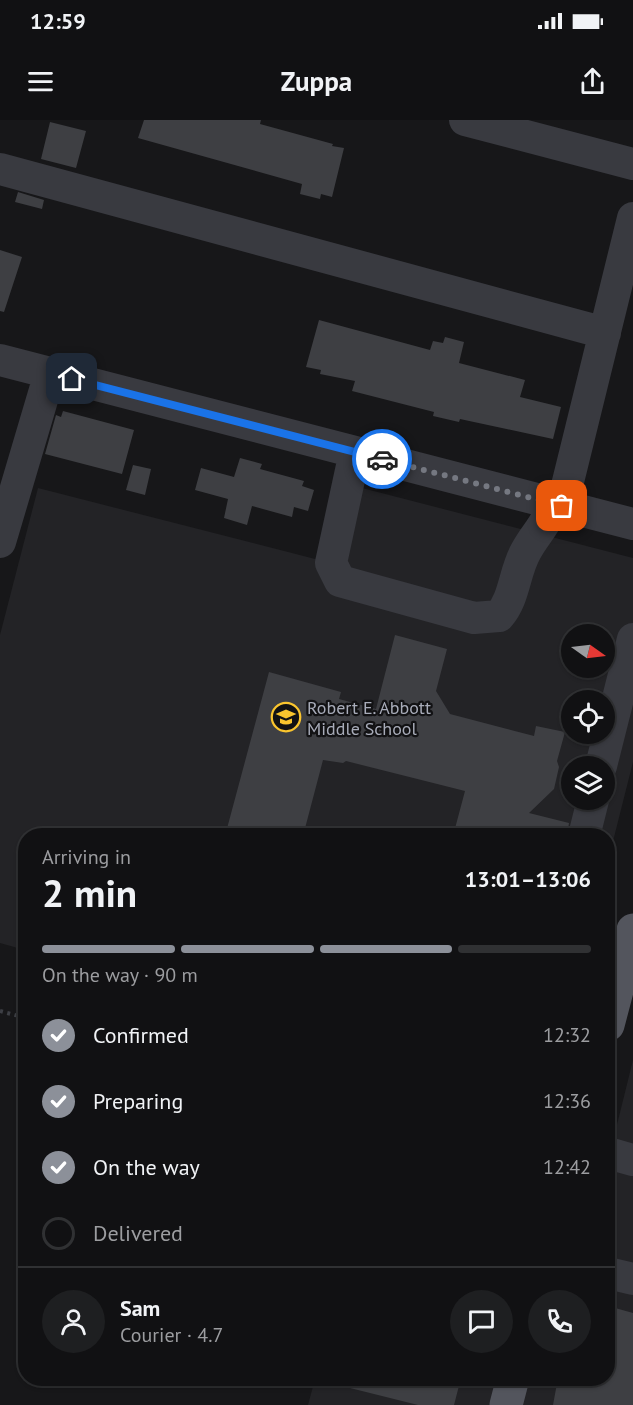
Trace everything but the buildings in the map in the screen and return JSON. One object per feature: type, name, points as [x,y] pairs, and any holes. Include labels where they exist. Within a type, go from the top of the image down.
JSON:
[{"type":"main road","points":[[615,1000],[631,944]]},
{"type":"main road","points":[[506,1405],[511,1386]]},
{"type":"street","points":[[465,120],[633,164]]},
{"type":"street","points":[[0,169],[605,333]]},
{"type":"street","points":[[355,452],[332,564],[340,581],[474,618],[499,616],[507,607],[526,551],[558,504],[605,333],[633,218]]},
{"type":"street","points":[[0,360],[558,504],[633,526]]},
{"type":"street","points":[[0,542],[50,374]]},
{"type":"street","points":[[604,756],[633,639]]},
{"type":"street","points":[[586,828],[590,810]]},
{"type":"street","points":[[615,1155],[633,1160]]},
{"type":"street","points":[[615,1275],[633,1279]]},
{"type":"path","points":[[0,1011],[18,1016]]},
{"type":"shaded area","name":"Robert E. Abbott Middle School","points":[[335,481],[633,558],[633,762],[615,833],[615,828],[18,828],[18,948],[0,943],[0,635],[38,488],[319,560]]},
{"type":"shaded area","points":[[633,1060],[633,1405],[308,1405],[313,1386],[615,1386],[615,1133]]},
{"type":"way so far","points":[[382,459],[562,506]]},
{"type":"place","name":"Robert E. Abbott Middle School","points":[[286,717]]},
{"type":"route","points":[[72,379],[382,459]]}]
